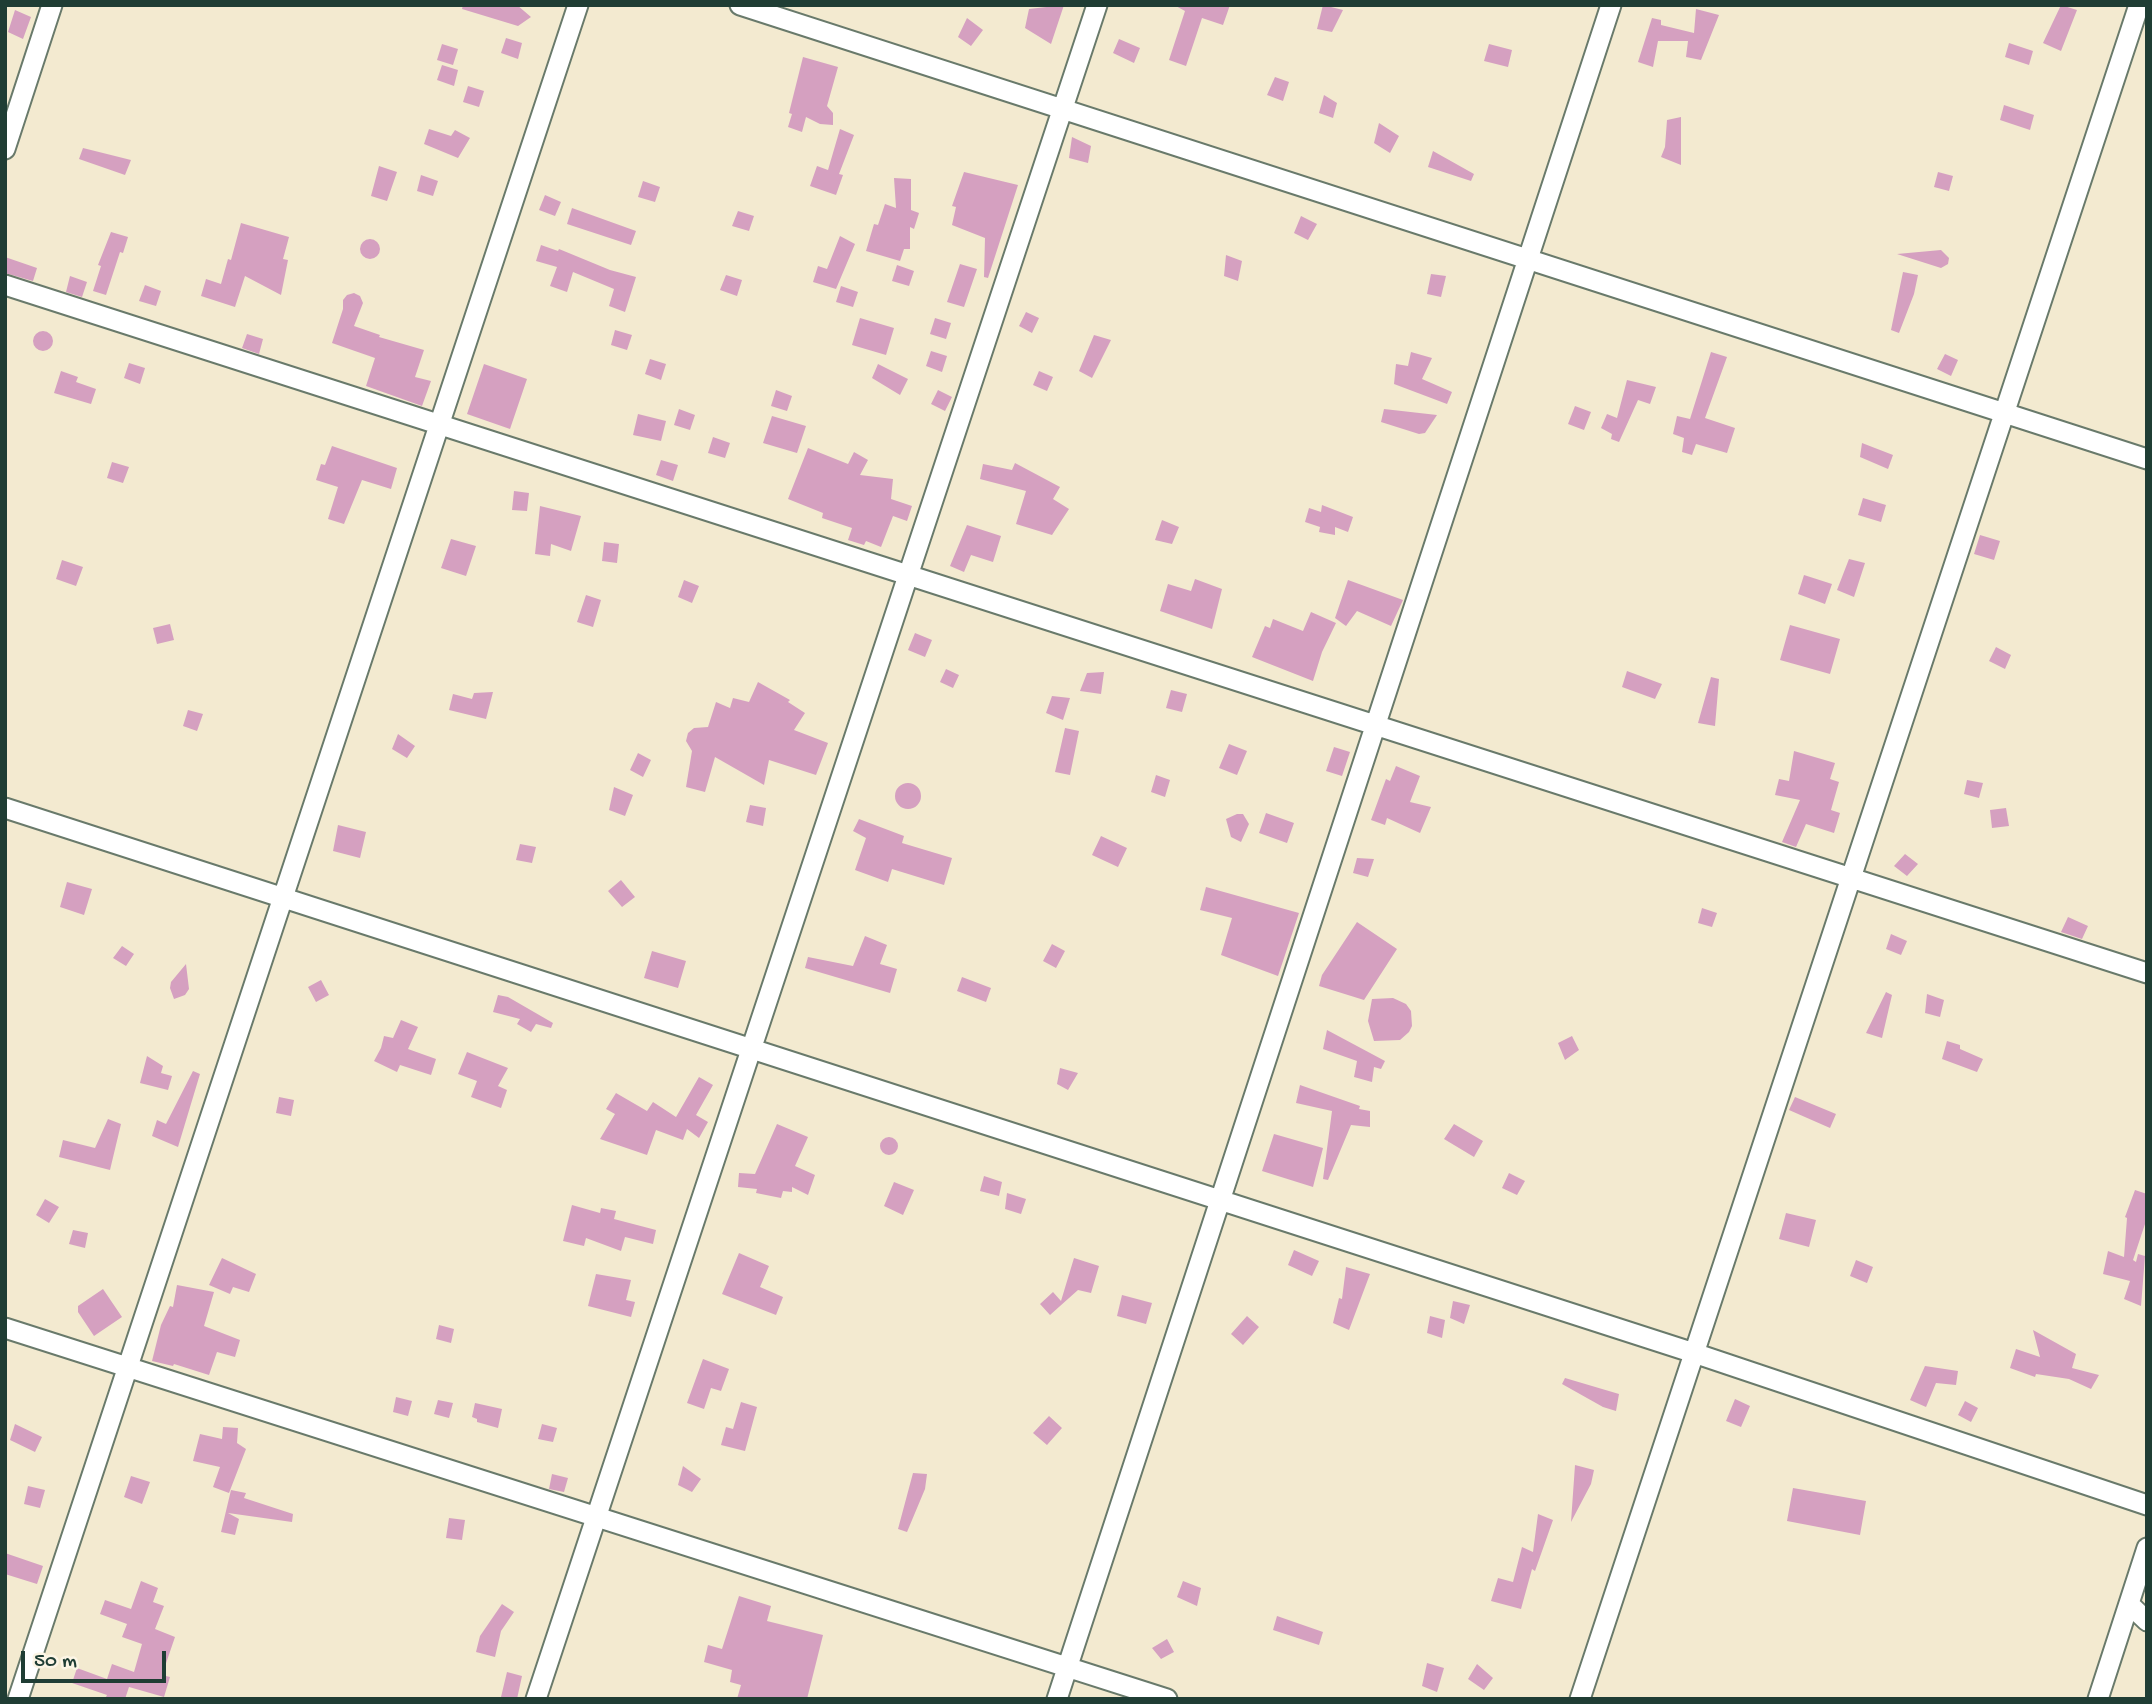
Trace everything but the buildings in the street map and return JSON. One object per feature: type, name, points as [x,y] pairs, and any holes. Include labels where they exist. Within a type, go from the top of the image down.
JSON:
[{"type":"street","points":[[5,149],[52,5]]},
{"type":"street","points":[[18,1699],[578,5]]},
{"type":"street","points":[[740,5],[2147,459]]},
{"type":"street","points":[[536,1699],[1097,5]]},
{"type":"street","points":[[1057,1699],[1611,5]]},
{"type":"street","points":[[1580,1699],[2139,5]]},
{"type":"street","points":[[5,285],[2147,973]]},
{"type":"street","points":[[5,808],[1694,1353],[2147,1505]]},
{"type":"street","points":[[5,1328],[1167,1699]]},
{"type":"street","points":[[2098,1699],[2147,1548]]},
{"type":"street","points":[[2129,1604],[2147,1621]]}]
